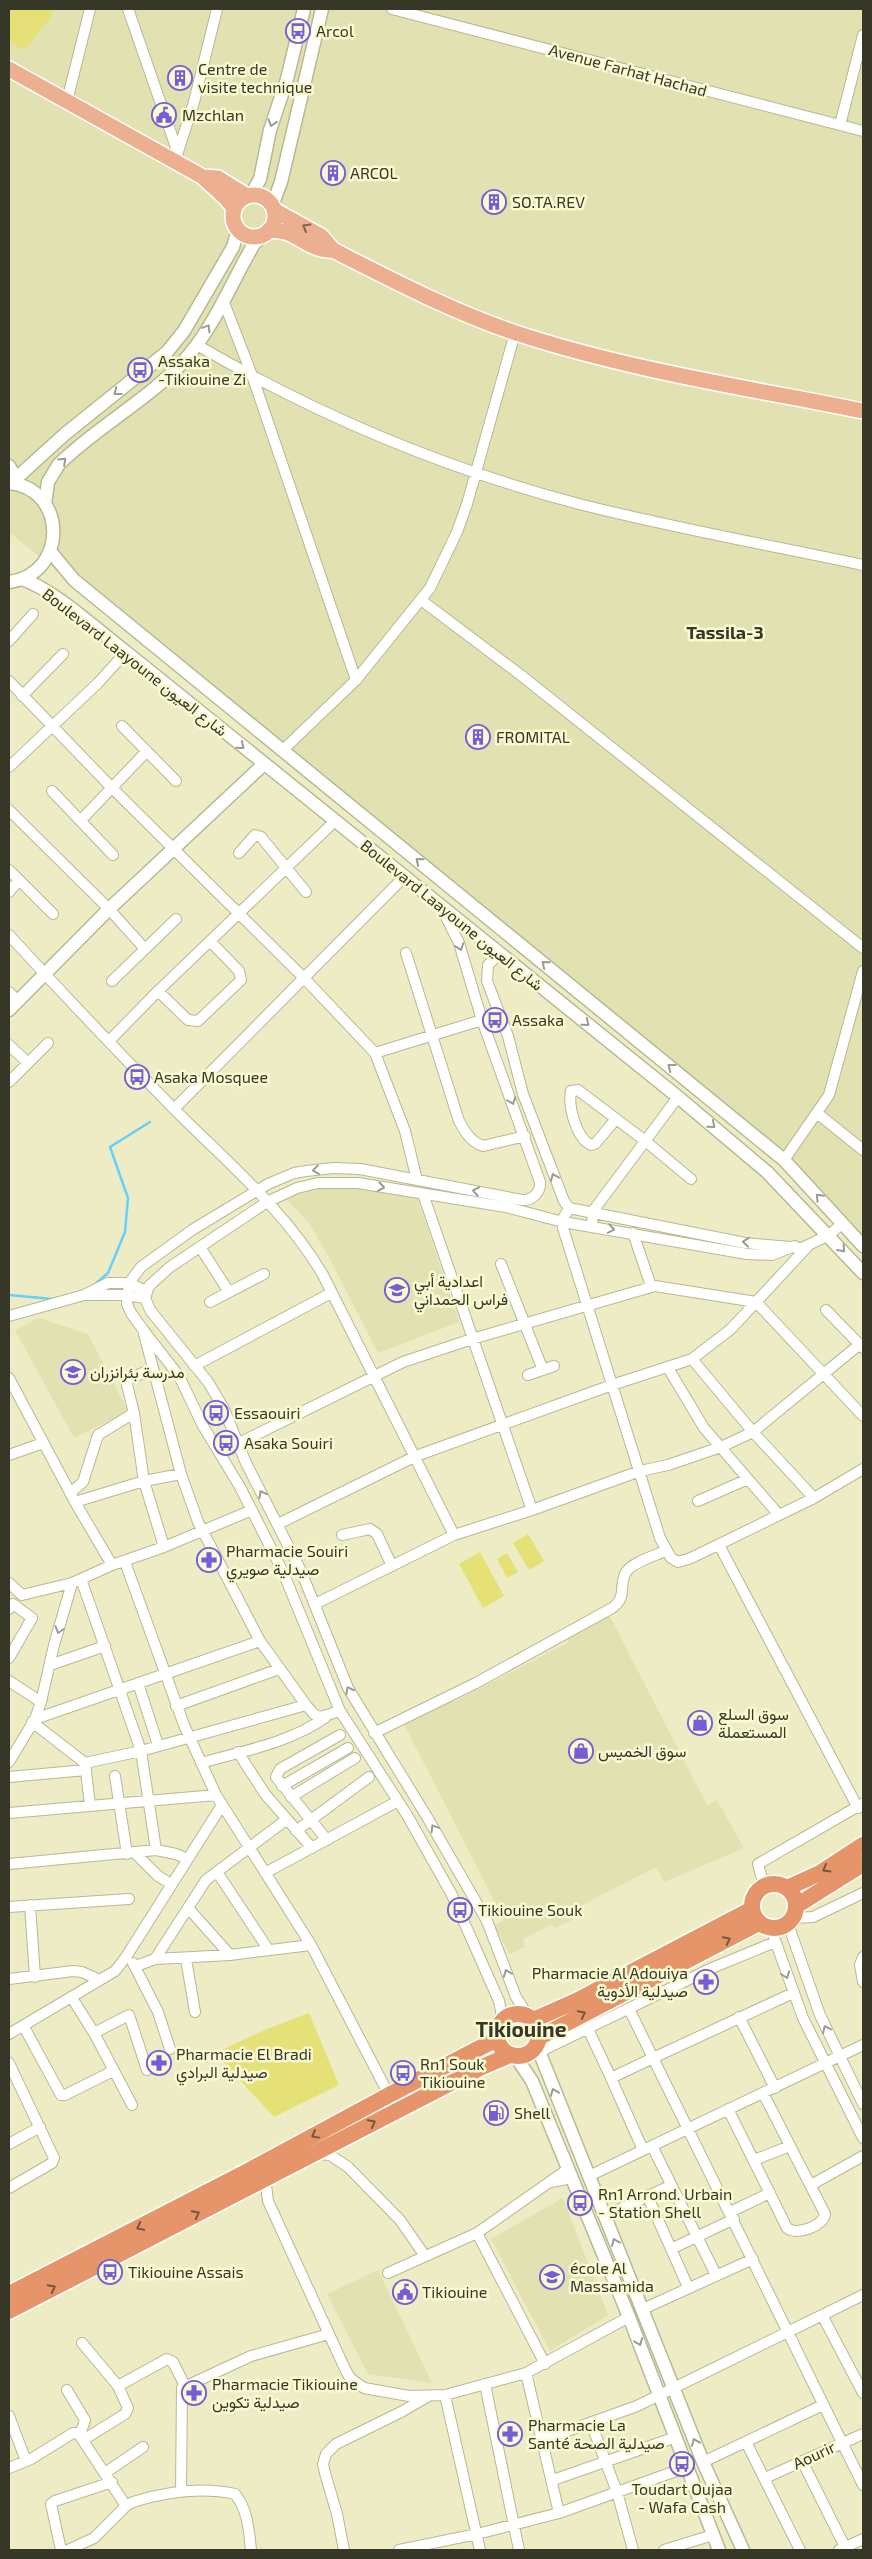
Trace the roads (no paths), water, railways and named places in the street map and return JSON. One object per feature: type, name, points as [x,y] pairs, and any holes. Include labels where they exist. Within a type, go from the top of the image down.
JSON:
[{"type":"highway","points":[[787,1888],[820,1873],[863,1845]]},
{"type":"highway","points":[[513,2056],[504,2052],[497,2039],[499,2026],[503,2020],[515,2014],[531,2018],[792,1916],[863,1864]]},
{"type":"highway","points":[[764,1926],[754,1896],[764,1886],[776,1884],[787,1888],[794,1896],[792,1916]]},
{"type":"highway","points":[[9,2310],[482,2067],[513,2056],[529,2054],[538,2045],[764,1926]]},
{"type":"highway","points":[[531,2018],[538,2028],[538,2045]]},
{"type":"highway","points":[[9,2294],[248,2171],[497,2039]]},
{"type":"main road","points":[[9,70],[67,101],[178,153],[214,189],[226,197],[234,209]]},
{"type":"main road","points":[[203,177],[218,178],[249,195],[265,198],[273,208],[320,236],[333,250],[461,311],[515,333],[634,364],[863,411]]},
{"type":"main road","points":[[249,195],[237,203],[234,209],[233,221],[238,230],[249,237],[284,230],[323,250],[333,250]]},
{"type":"main road","points":[[265,233],[274,220],[273,208]]},
{"type":"street","points":[[67,101],[90,9]]},
{"type":"street","points":[[128,9],[178,153]]},
{"type":"street","points":[[134,9],[178,153]]},
{"type":"street","points":[[178,153],[194,102],[217,9]]},
{"type":"street","points":[[249,195],[260,179],[270,130],[287,79],[304,9]]},
{"type":"street","points":[[273,208],[281,182],[322,9]]},
{"type":"street","name":"Avenue Farhat Hachad","points":[[392,9],[863,131]]},
{"type":"street","points":[[840,125],[863,35]]},
{"type":"street","points":[[14,483],[65,434],[160,358],[173,345],[233,247],[238,230]]},
{"type":"street","points":[[9,582],[22,579],[40,568],[50,551],[53,527],[45,504],[48,482],[59,464],[166,377],[197,345],[254,244],[265,233]]},
{"type":"street","points":[[223,300],[254,378],[356,680]]},
{"type":"street","points":[[284,749],[356,680],[421,600],[434,581],[457,532],[477,473],[515,333]]},
{"type":"street","points":[[197,345],[254,378],[372,432],[477,473],[580,504],[863,565]]},
{"type":"street","points":[[9,466],[14,483],[32,492],[45,504]]},
{"type":"street","name":"Boulevard Laayoune شارع العيون","points":[[50,551],[74,580],[284,749],[784,1160],[863,1246]]},
{"type":"street","name":"Boulevard Laayoune شارع العيون","points":[[22,579],[35,583],[50,592],[126,652],[678,1097],[761,1166],[829,1235],[863,1273]]},
{"type":"street","points":[[421,600],[522,676],[863,948]]},
{"type":"street","points":[[9,641],[33,614]]},
{"type":"street","points":[[9,767],[52,727],[126,652]]},
{"type":"street","points":[[22,696],[63,654]]},
{"type":"street","points":[[9,682],[237,915],[304,978],[375,1053],[405,1131],[417,1180]]},
{"type":"street","points":[[122,726],[176,780]]},
{"type":"street","points":[[81,820],[146,751]]},
{"type":"street","points":[[12,1001],[264,764]]},
{"type":"street","points":[[52,791],[113,855]]},
{"type":"street","points":[[9,810],[109,909],[145,949]]},
{"type":"street","points":[[109,1041],[158,991],[335,821]]},
{"type":"street","points":[[239,852],[255,835],[261,837],[306,892]]},
{"type":"street","points":[[9,870],[53,914]]},
{"type":"street","points":[[174,1109],[405,876]]},
{"type":"street","points":[[9,892],[19,880]]},
{"type":"street","points":[[438,904],[459,943],[482,1020],[525,1136],[541,1186],[534,1196],[528,1200],[360,1169],[333,1168],[294,1173],[256,1192],[192,1230],[141,1267],[129,1283],[126,1295],[131,1313],[179,1376],[202,1426],[252,1510],[283,1572],[340,1711],[398,1801],[452,1895],[499,2001],[503,2020]]},
{"type":"street","points":[[112,981],[176,919]]},
{"type":"street","points":[[9,935],[174,1109],[266,1202],[281,1214],[303,1243],[416,1456],[454,1535]]},
{"type":"street","points":[[158,991],[188,1020],[198,1021],[241,980],[239,971],[210,941]]},
{"type":"street","points":[[406,952],[459,1122],[477,1144],[489,1146],[525,1136]]},
{"type":"street","points":[[499,954],[488,965],[487,981],[508,1036],[513,1062],[534,1126],[564,1201],[569,1208],[593,1211],[745,1243],[802,1248],[829,1235],[843,1223]]},
{"type":"street","points":[[784,1160],[818,1113],[833,1085],[863,971]]},
{"type":"street","points":[[375,1053],[482,1020]]},
{"type":"street","points":[[9,1082],[48,1044]]},
{"type":"street","points":[[9,1045],[28,1063]]},
{"type":"street","points":[[616,1119],[595,1144],[591,1145],[584,1141],[575,1124],[571,1091],[578,1090],[644,1140],[691,1179]]},
{"type":"street","points":[[592,1226],[593,1211],[644,1140],[678,1097]]},
{"type":"street","points":[[818,1113],[863,1150]]},
{"type":"street","points":[[531,2018],[516,1997],[487,1921],[427,1817],[374,1733],[339,1670],[315,1604],[278,1524],[246,1463],[239,1443],[215,1393],[150,1310],[146,1294],[152,1282],[163,1272],[266,1202],[296,1188],[331,1182],[358,1183],[506,1207],[563,1222],[761,1256],[795,1246]]},
{"type":"street","points":[[423,1194],[532,1510]]},
{"type":"street","points":[[569,1208],[563,1222],[587,1304],[665,1551],[674,1562],[682,1562],[719,1545],[814,1498],[863,1469]]},
{"type":"street","points":[[633,1233],[651,1286]]},
{"type":"street","points":[[278,1524],[416,1456],[612,1385],[692,1360],[731,1329],[808,1246]]},
{"type":"street","points":[[200,1247],[229,1292]]},
{"type":"street","points":[[501,1264],[543,1370]]},
{"type":"street","points":[[210,1302],[264,1274]]},
{"type":"street","points":[[12,1313],[84,1295],[108,1283],[129,1283],[146,1294]]},
{"type":"street","points":[[239,1443],[396,1365],[472,1338],[525,1325],[587,1304],[651,1286],[756,1302],[824,1372],[863,1416]]},
{"type":"street","points":[[194,1366],[331,1293]]},
{"type":"street","points":[[84,1295],[146,1294]]},
{"type":"street","points":[[315,1604],[454,1535],[532,1510],[640,1471],[668,1465],[753,1432],[824,1372],[861,1346],[826,1310]]},
{"type":"street","points":[[144,1332],[181,1474],[202,1531],[260,1641],[314,1714],[326,1717]]},
{"type":"street","points":[[692,1360],[753,1432],[814,1498]]},
{"type":"street","points":[[528,1375],[554,1366]]},
{"type":"street","points":[[153,1368],[126,1381],[134,1414],[144,1481],[164,1547]]},
{"type":"street","points":[[668,1368],[704,1428],[779,1515]]},
{"type":"street","points":[[9,1378],[72,1498],[112,1565]]},
{"type":"street","points":[[72,1498],[83,1482],[98,1435],[134,1414]]},
{"type":"street","points":[[9,1455],[43,1443]]},
{"type":"street","points":[[72,1498],[181,1474]]},
{"type":"street","points":[[698,1501],[748,1479]]},
{"type":"street","points":[[9,1658],[32,1618],[11,1606],[22,1595],[77,1581],[112,1565],[126,1562],[252,1510]]},
{"type":"street","points":[[342,1535],[370,1529],[377,1534],[392,1566]]},
{"type":"street","points":[[719,1545],[861,1806],[758,1864],[764,1886]]},
{"type":"street","points":[[374,1733],[476,1683],[612,1608],[621,1598],[624,1579],[628,1570],[665,1551]]},
{"type":"street","points":[[126,1562],[176,1706],[188,1737],[216,1795],[311,1945],[389,2095]]},
{"type":"street","points":[[77,1581],[105,1646],[141,1751],[156,1850]]},
{"type":"street","points":[[9,1762],[34,1720],[41,1702],[50,1665],[77,1581]]},
{"type":"street","points":[[9,1583],[22,1595]]},
{"type":"street","points":[[34,1720],[260,1641]]},
{"type":"street","points":[[50,1665],[105,1646]]},
{"type":"street","points":[[176,1706],[279,1669]]},
{"type":"street","points":[[9,1681],[41,1702]]},
{"type":"street","points":[[138,1683],[158,1745]]},
{"type":"street","points":[[9,1777],[86,1766],[306,1704]]},
{"type":"street","points":[[201,1763],[293,1736],[340,1711]]},
{"type":"street","points":[[34,1720],[86,1766],[90,1806]]},
{"type":"street","points":[[327,1840],[282,1786],[276,1776],[280,1770],[340,1735]]},
{"type":"street","points":[[282,1786],[348,1748]]},
{"type":"street","points":[[238,1752],[265,1794],[312,1848]]},
{"type":"street","points":[[291,1797],[355,1758]]},
{"type":"street","points":[[115,1776],[119,1803],[131,1854],[171,1884]]},
{"type":"street","points":[[296,1831],[369,1777]]},
{"type":"street","points":[[9,1813],[216,1795]]},
{"type":"street","points":[[265,1873],[398,1801]]},
{"type":"street","points":[[9,2034],[24,2027],[115,1971],[126,1957],[222,1805]]},
{"type":"street","points":[[156,1959],[206,1880],[286,1820]]},
{"type":"street","points":[[9,1864],[131,1854],[156,1850],[176,1854],[187,1859]]},
{"type":"street","points":[[217,1872],[268,1949]]},
{"type":"street","points":[[863,1893],[813,1917],[792,1916],[810,1992],[863,2104]]},
{"type":"street","points":[[9,1907],[129,1899]]},
{"type":"street","points":[[30,1905],[35,1978]]},
{"type":"street","points":[[189,1909],[230,1955]]},
{"type":"street","points":[[743,2550],[703,2462],[538,2045],[588,2029],[712,1968],[764,1926],[824,2064],[863,2138]]},
{"type":"street","points":[[136,1966],[156,1959],[186,1959],[311,1945]]},
{"type":"street","points":[[126,1957],[136,1966],[158,2012],[170,2049]]},
{"type":"street","points":[[863,1957],[860,1969],[863,1982]]},
{"type":"street","points":[[186,1959],[195,2012]]},
{"type":"street","points":[[9,1979],[35,1978],[73,1971],[88,1974],[100,1980]]},
{"type":"street","points":[[610,2078],[793,1993]]},
{"type":"street","points":[[72,1998],[94,2033],[132,2105]]},
{"type":"street","points":[[628,2009],[732,2215],[786,2331],[863,2485]]},
{"type":"street","points":[[94,2033],[129,2015],[146,2070]]},
{"type":"street","points":[[739,2017],[774,2088]]},
{"type":"street","points":[[24,2027],[61,2094],[65,2095],[113,2071]]},
{"type":"street","points":[[588,2029],[610,2078],[647,2148],[670,2186],[716,2275]]},
{"type":"street","points":[[589,2176],[863,2045]]},
{"type":"street","points":[[513,2056],[529,2074],[629,2317],[719,2550]]},
{"type":"street","points":[[9,2063],[54,2161],[12,2186],[9,2174]]},
{"type":"street","points":[[728,2109],[787,2228],[792,2232],[798,2232],[821,2222],[825,2218],[811,2185],[763,2093]]},
{"type":"street","points":[[9,2144],[40,2127]]},
{"type":"street","points":[[341,2139],[343,2156],[348,2167]]},
{"type":"street","points":[[754,2160],[790,2146]]},
{"type":"street","points":[[306,2156],[330,2155],[348,2167],[400,2220],[425,2256]]},
{"type":"street","points":[[811,2185],[863,2156]]},
{"type":"street","points":[[388,2273],[477,2233],[525,2198],[551,2182],[557,2175],[570,2174]]},
{"type":"street","points":[[266,2177],[268,2201],[345,2369],[356,2384],[373,2390],[427,2396],[445,2394],[526,2374],[629,2317]]},
{"type":"street","points":[[605,2216],[670,2186]]},
{"type":"street","points":[[246,2188],[259,2192],[268,2201]]},
{"type":"street","points":[[670,2249],[770,2193]]},
{"type":"street","points":[[647,2195],[688,2287]]},
{"type":"street","points":[[477,2233],[545,2364]]},
{"type":"street","points":[[643,2308],[753,2259]]},
{"type":"street","points":[[542,2440],[592,2424],[660,2396],[786,2331],[863,2295]]},
{"type":"street","points":[[822,2315],[863,2390]]},
{"type":"street","points":[[181,2492],[180,2391],[185,2386],[251,2356],[329,2334]]},
{"type":"street","points":[[82,2343],[118,2386],[128,2412],[82,2437]]},
{"type":"street","points":[[118,2386],[168,2359],[173,2362],[185,2386]]},
{"type":"street","points":[[526,2374],[559,2513]]},
{"type":"street","points":[[485,2384],[519,2550]]},
{"type":"street","points":[[67,2390],[85,2420],[82,2437]]},
{"type":"street","points":[[445,2394],[480,2550]]},
{"type":"street","points":[[344,2550],[337,2514],[323,2464],[326,2454],[336,2444],[402,2412],[427,2396]]},
{"type":"street","points":[[703,2462],[823,2406]]},
{"type":"street","points":[[9,2416],[26,2461]]},
{"type":"street","points":[[592,2424],[617,2492],[633,2550]]},
{"type":"street","points":[[9,2468],[26,2461],[73,2433],[82,2437],[126,2506]]},
{"type":"street","name":"Aourir","points":[[765,2478],[863,2434]]},
{"type":"street","points":[[552,2480],[676,2437]]},
{"type":"street","points":[[746,2442],[800,2550]]},
{"type":"street","points":[[105,2473],[143,2447]]},
{"type":"street","points":[[802,2461],[842,2549],[863,2539]]},
{"type":"street","points":[[399,2550],[477,2534],[559,2513],[687,2467]]},
{"type":"street","points":[[61,2550],[52,2504],[55,2501],[112,2482]]},
{"type":"street","points":[[68,2550],[87,2547],[126,2506],[147,2498],[181,2492],[213,2491],[235,2494],[246,2515],[251,2550]]},
{"type":"street","points":[[666,2550],[713,2535]]},
{"type":"waterway","points":[[94,1285],[108,1273],[125,1232],[128,1198],[110,1147],[150,1122]]},
{"type":"waterway","points":[[9,1295],[52,1299]]},
{"type":"place","name":"Arcol","points":[[298,31]]},
{"type":"place","name":"Centre de visite technique","points":[[180,78]]},
{"type":"place","name":"Mzchlan","points":[[164,115]]},
{"type":"place","name":"ARCOL","points":[[333,173]]},
{"type":"place","name":"SO.TA.REV","points":[[494,202]]},
{"type":"place","name":"Assaka -Tikiouine Zi","points":[[140,370]]},
{"type":"place","name":"FROMITAL","points":[[478,737]]},
{"type":"place","name":"Assaka","points":[[495,1020]]},
{"type":"place","name":"Asaka Mosquee","points":[[137,1077]]},
{"type":"place","name":"اعدادية أبي فراس الحمداني","points":[[397,1290]]},
{"type":"place","name":"مدرسة بئرانزران","points":[[73,1372]]},
{"type":"place","name":"Essaouiri","points":[[216,1413]]},
{"type":"place","name":"Asaka Souiri","points":[[226,1443]]},
{"type":"place","name":"Pharmacie Souiri صيدلية صويري","points":[[209,1560]]},
{"type":"place","name":"سوق السلع المستعملة","points":[[700,1723]]},
{"type":"place","name":"سوق الخميس","points":[[581,1751]]},
{"type":"place","name":"Tikiouine Souk","points":[[460,1910]]},
{"type":"place","name":"Pharmacie Al Adouiya صيدلية الأدوية","points":[[706,1982]]},
{"type":"place","name":"Pharmacie El Bradi صيدلية البرادي","points":[[159,2063]]},
{"type":"place","name":"Rn1 Souk Tikiouine","points":[[403,2073]]},
{"type":"place","name":"Shell","points":[[496,2113]]},
{"type":"place","name":"Rn1 Arrond. Urbain - Station Shell","points":[[580,2203]]},
{"type":"place","name":"Tikiouine Assais","points":[[110,2272]]},
{"type":"place","name":"école Al Massamida","points":[[552,2277]]},
{"type":"place","name":"Tikiouine","points":[[405,2292]]},
{"type":"place","name":"Pharmacie Tikiouine صيدلية تكوين","points":[[194,2393]]},
{"type":"place","name":"Pharmacie La Santé صيدلية الصحة","points":[[510,2434]]},
{"type":"place","name":"Toudart Oujaa - Wafa Cash","points":[[682,2464]]},
{"type":"district","name":"Tassila-3","points":[[725,633]]},
{"type":"district","name":"Tikiouine","points":[[521,2030]]}]
